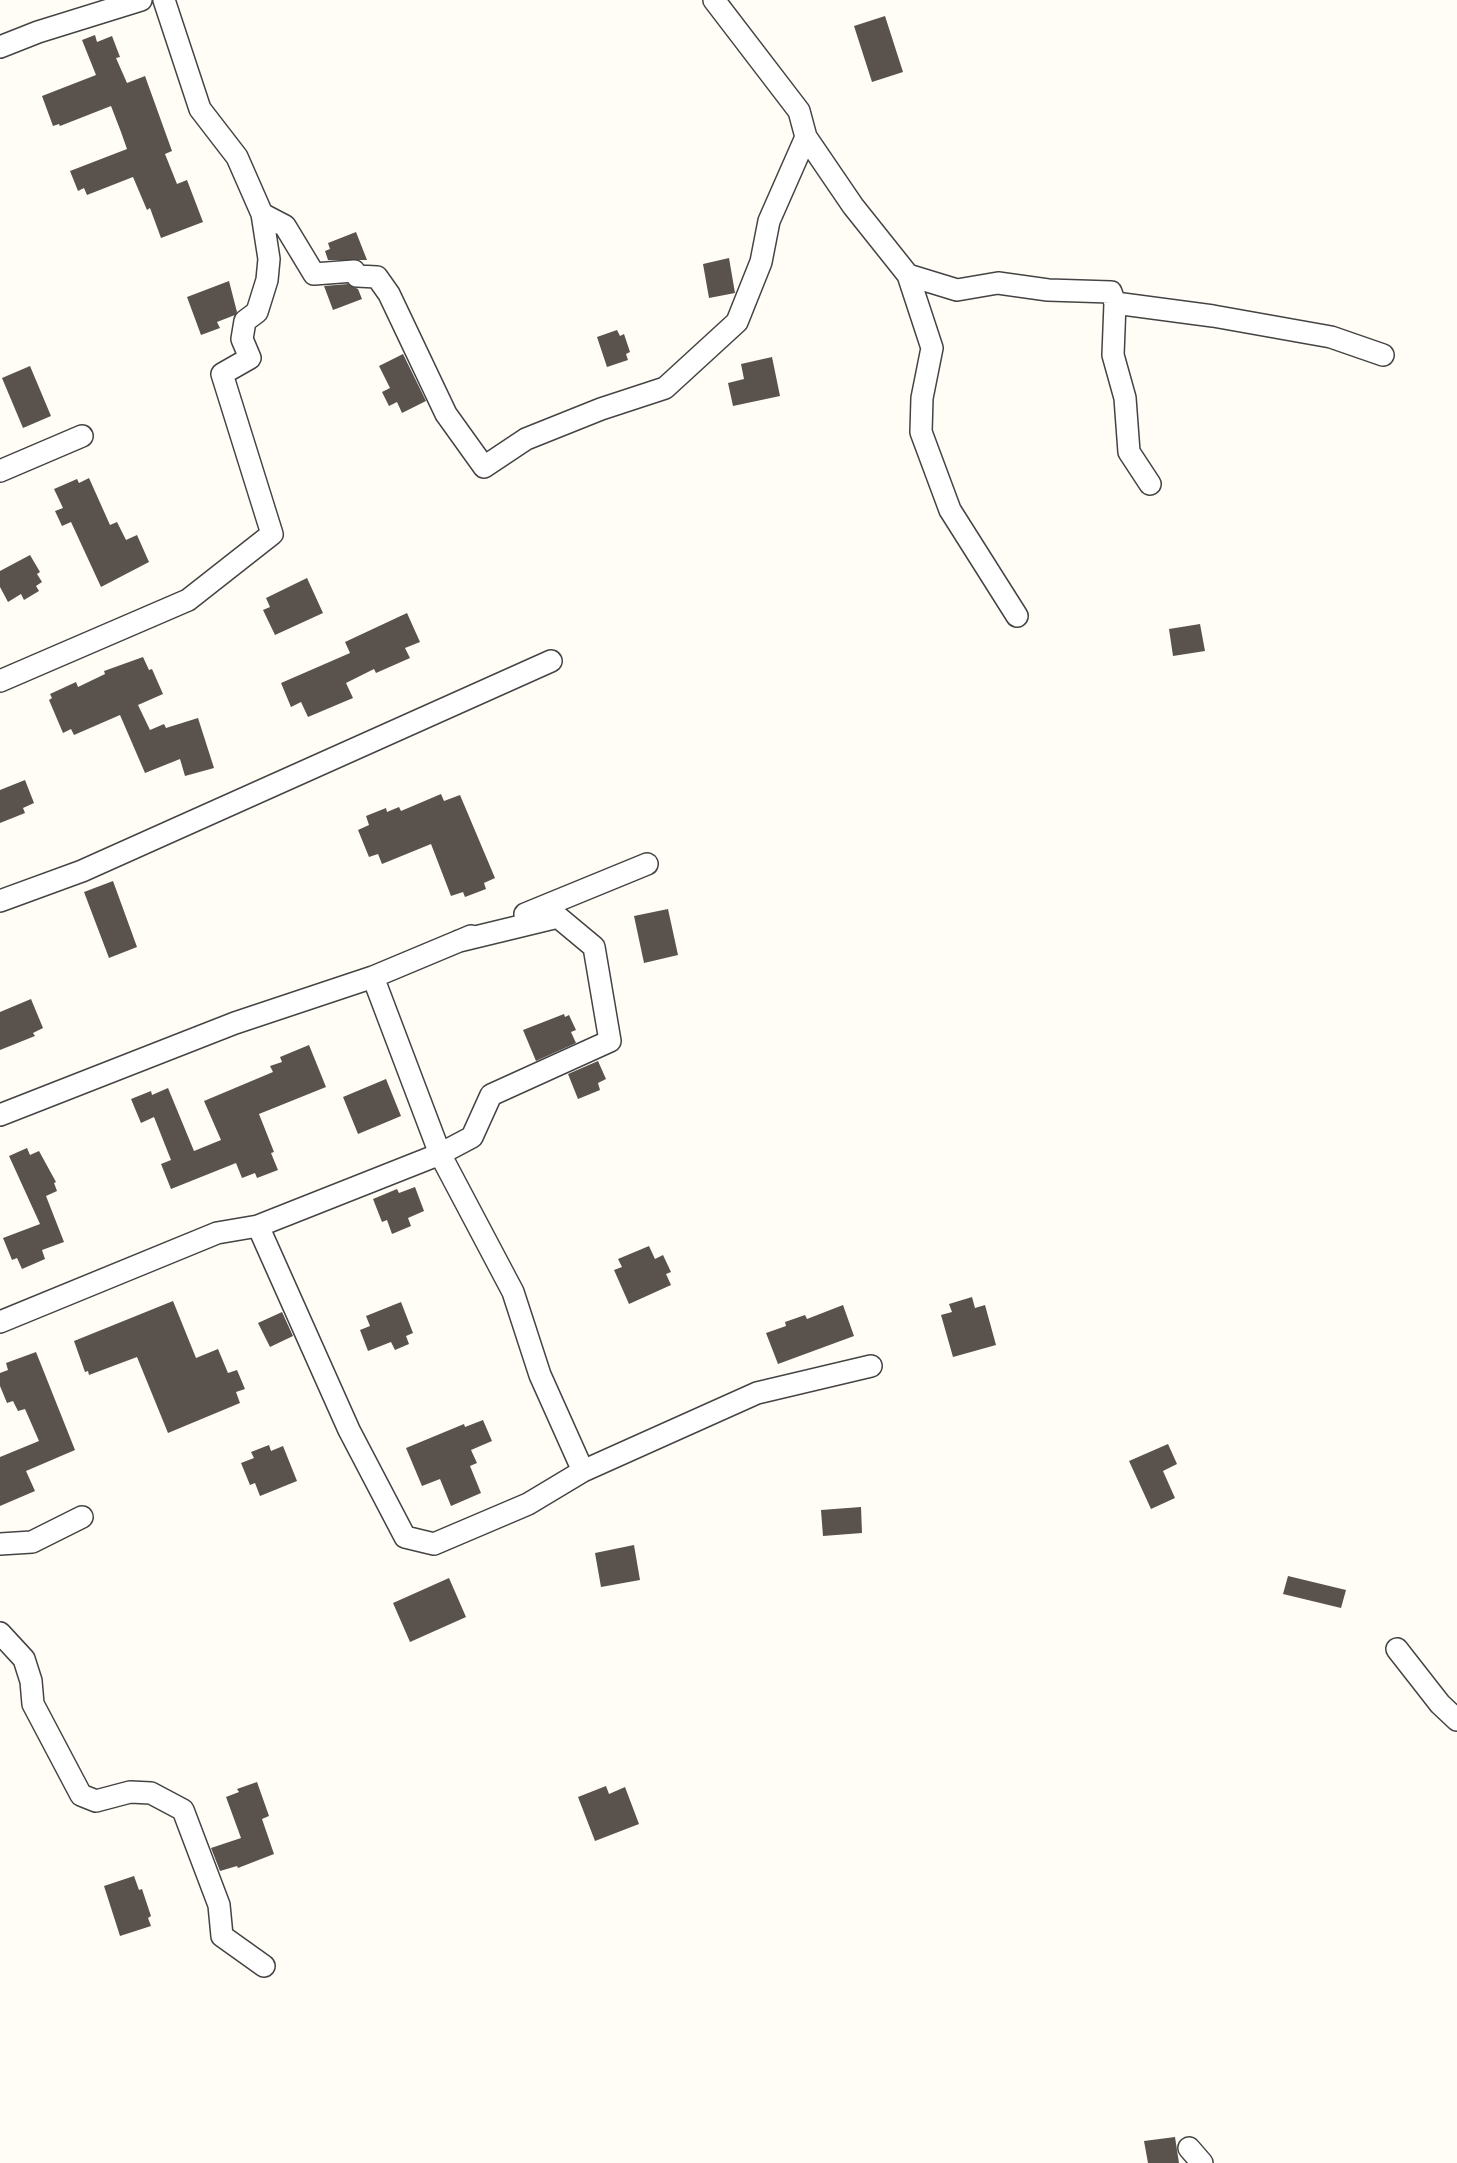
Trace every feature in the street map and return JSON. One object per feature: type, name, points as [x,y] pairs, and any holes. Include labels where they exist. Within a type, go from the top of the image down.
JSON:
[{"type":"street","points":[[0,47],[38,32],[141,0]]},
{"type":"street","points":[[0,681],[188,600],[272,534],[222,374],[250,358],[242,339],[245,321],[257,312],[267,280],[269,259],[262,214],[237,157],[200,109],[164,0]]},
{"type":"street","points":[[714,0],[799,111],[806,137],[853,206],[908,275],[932,348],[921,398],[921,432],[950,510],[1017,616]]},
{"type":"street","points":[[262,214],[285,226],[314,274],[354,271],[357,276],[377,277],[389,294],[446,414],[484,467],[526,439],[664,388],[738,322],[761,262],[769,221],[806,137]]},
{"type":"street","points":[[908,275],[957,290],[998,283],[1047,290],[1111,292],[1115,303],[1113,355],[1125,398],[1130,452],[1150,484]]},
{"type":"street","points":[[1115,303],[1213,316],[1330,337],[1383,355]]},
{"type":"street","points":[[0,471],[82,436]]},
{"type":"street","points":[[0,901],[82,871],[551,661]]},
{"type":"street","points":[[0,1115],[235,1023],[373,977],[647,864]]},
{"type":"street","points":[[0,1322],[217,1233],[258,1226],[440,1154],[472,1137],[491,1095],[610,1041],[594,947],[558,917],[459,941]]},
{"type":"street","points":[[373,977],[440,1154],[513,1292],[540,1375],[583,1471]]},
{"type":"street","points":[[258,1226],[349,1430],[405,1537],[434,1544],[528,1504],[583,1471],[757,1394],[871,1366]]},
{"type":"street","points":[[0,1544],[32,1542],[82,1517]]},
{"type":"street","points":[[0,1633],[24,1659],[31,1681],[33,1704],[81,1796],[96,1801],[130,1792],[151,1793],[183,1810],[219,1905],[222,1936],[264,1966]]},
{"type":"street","points":[[1397,1649],[1440,1704],[1457,1720]]},
{"type":"building","points":[[885,16],[903,72],[872,82],[854,26]]},
{"type":"building","points":[[95,35],[97,42],[112,36],[120,57],[116,58],[127,83],[145,76],[172,151],[165,154],[177,184],[187,180],[203,222],[161,238],[150,208],[147,210],[133,177],[87,195],[84,188],[78,191],[70,171],[127,149],[121,132],[111,106],[60,126],[59,124],[53,126],[42,96],[96,75],[82,40]]},
{"type":"building","points":[[356,232],[367,260],[328,260],[325,251],[330,249],[328,243]]},
{"type":"building","points":[[729,258],[735,293],[709,298],[703,264]]},
{"type":"building","points":[[229,281],[237,312],[217,322],[220,328],[201,335],[187,297]]},
{"type":"building","points":[[348,284],[358,289],[362,299],[333,310],[324,286]]},
{"type":"building","points":[[617,330],[620,336],[624,334],[630,352],[626,354],[628,360],[607,367],[597,337]]},
{"type":"building","points":[[403,354],[426,401],[402,413],[397,402],[389,406],[382,392],[390,388],[379,366]]},
{"type":"building","points":[[772,357],[780,396],[733,406],[728,383],[744,379],[741,364]]},
{"type":"building","points":[[30,366],[51,416],[23,428],[2,378]]},
{"type":"building","points":[[89,478],[110,525],[117,522],[126,540],[137,535],[149,562],[101,587],[71,522],[62,526],[55,511],[63,508],[54,489],[77,479],[79,483]]},
{"type":"building","points":[[30,555],[40,572],[37,574],[42,582],[36,586],[39,591],[24,600],[21,594],[8,602],[0,587],[0,571]]},
{"type":"building","points":[[307,578],[323,613],[275,635],[263,610],[270,607],[266,598]]},
{"type":"building","points":[[407,613],[420,642],[405,648],[410,658],[376,673],[374,669],[346,683],[353,698],[308,717],[301,702],[291,707],[281,683],[350,653],[345,642]]},
{"type":"building","points":[[1200,624],[1205,651],[1173,656],[1169,629]]},
{"type":"building","points":[[143,657],[149,670],[152,669],[163,694],[138,705],[150,730],[164,724],[166,728],[198,718],[214,768],[185,776],[180,759],[145,773],[120,715],[74,735],[71,729],[63,733],[49,700],[52,698],[50,694],[76,682],[78,687],[105,674],[104,671]]},
{"type":"building","points":[[25,780],[34,803],[23,808],[25,813],[0,823],[0,790]]},
{"type":"building","points":[[441,794],[444,801],[460,795],[495,878],[484,883],[486,889],[465,897],[463,892],[451,896],[431,844],[382,864],[378,854],[369,857],[358,830],[369,825],[366,816],[386,808],[387,812],[399,807],[401,811]]},
{"type":"building","points":[[113,881],[137,947],[109,958],[84,892]]},
{"type":"building","points":[[668,909],[678,955],[644,963],[634,916]]},
{"type":"building","points":[[31,999],[43,1028],[33,1033],[35,1036],[0,1050],[0,1012]]},
{"type":"building","points":[[564,1014],[565,1017],[569,1015],[576,1030],[571,1032],[576,1043],[536,1061],[523,1030]]},
{"type":"building","points":[[309,1045],[326,1087],[259,1114],[274,1152],[271,1153],[278,1170],[257,1178],[255,1173],[242,1178],[236,1163],[171,1189],[161,1164],[171,1160],[154,1117],[141,1123],[131,1099],[151,1091],[152,1095],[168,1088],[194,1151],[221,1140],[204,1101],[273,1072],[270,1066],[282,1062],[280,1057]]},
{"type":"building","points":[[598,1061],[606,1079],[598,1083],[600,1090],[578,1099],[568,1074]]},
{"type":"building","points":[[386,1079],[401,1116],[358,1134],[343,1097]]},
{"type":"building","points":[[27,1148],[30,1155],[39,1151],[56,1182],[54,1183],[57,1191],[46,1196],[64,1242],[42,1250],[45,1259],[22,1269],[17,1258],[12,1260],[3,1238],[40,1224],[9,1156]]},
{"type":"building","points":[[415,1187],[424,1211],[408,1218],[411,1226],[392,1234],[387,1220],[382,1222],[373,1199],[397,1189],[399,1193]]},
{"type":"building","points":[[649,1246],[655,1259],[663,1255],[671,1272],[666,1274],[671,1285],[629,1304],[614,1270],[622,1267],[618,1259]]},
{"type":"building","points":[[972,1297],[975,1308],[985,1305],[996,1345],[953,1357],[941,1315],[952,1312],[949,1304]]},
{"type":"building","points":[[173,1301],[196,1358],[218,1349],[228,1373],[237,1370],[245,1389],[236,1392],[240,1403],[168,1433],[137,1357],[89,1375],[88,1371],[85,1372],[74,1341]]},
{"type":"building","points":[[401,1302],[413,1333],[406,1336],[409,1344],[395,1350],[391,1342],[368,1351],[360,1330],[370,1326],[366,1316]]},
{"type":"building","points":[[843,1305],[854,1336],[778,1364],[766,1333],[786,1326],[785,1322],[805,1315],[807,1319]]},
{"type":"building","points":[[282,1312],[293,1336],[270,1347],[258,1323]]},
{"type":"building","points":[[36,1352],[75,1450],[26,1471],[35,1491],[0,1506],[0,1457],[39,1441],[25,1409],[18,1411],[13,1401],[7,1403],[0,1386],[0,1373],[8,1370],[6,1363]]},
{"type":"building","points":[[483,1420],[492,1441],[471,1450],[477,1463],[470,1466],[481,1493],[451,1506],[440,1479],[422,1486],[406,1448],[464,1424],[465,1427]]},
{"type":"building","points":[[1168,1444],[1177,1464],[1163,1471],[1175,1498],[1151,1509],[1129,1461]]},
{"type":"building","points":[[269,1445],[271,1451],[283,1446],[297,1481],[260,1496],[255,1483],[250,1485],[241,1463],[254,1458],[251,1452]]},
{"type":"building","points":[[861,1507],[862,1533],[823,1536],[821,1510]]},
{"type":"building","points":[[634,1545],[640,1580],[601,1587],[595,1553]]},
{"type":"building","points":[[1288,1576],[1346,1590],[1341,1608],[1283,1594]]},
{"type":"building","points":[[449,1578],[466,1617],[410,1642],[393,1603]]},
{"type":"building","points":[[257,1782],[269,1816],[262,1819],[274,1854],[238,1868],[237,1866],[220,1871],[211,1848],[241,1838],[226,1797],[239,1792],[237,1789]]},
{"type":"building","points":[[606,1786],[609,1794],[625,1787],[639,1824],[595,1841],[578,1797]]},
{"type":"building","points":[[134,1876],[139,1890],[142,1889],[151,1916],[148,1918],[151,1926],[120,1936],[104,1886]]},
{"type":"building","points":[[1175,2137],[1179,2163],[1148,2163],[1144,2141]]}]
